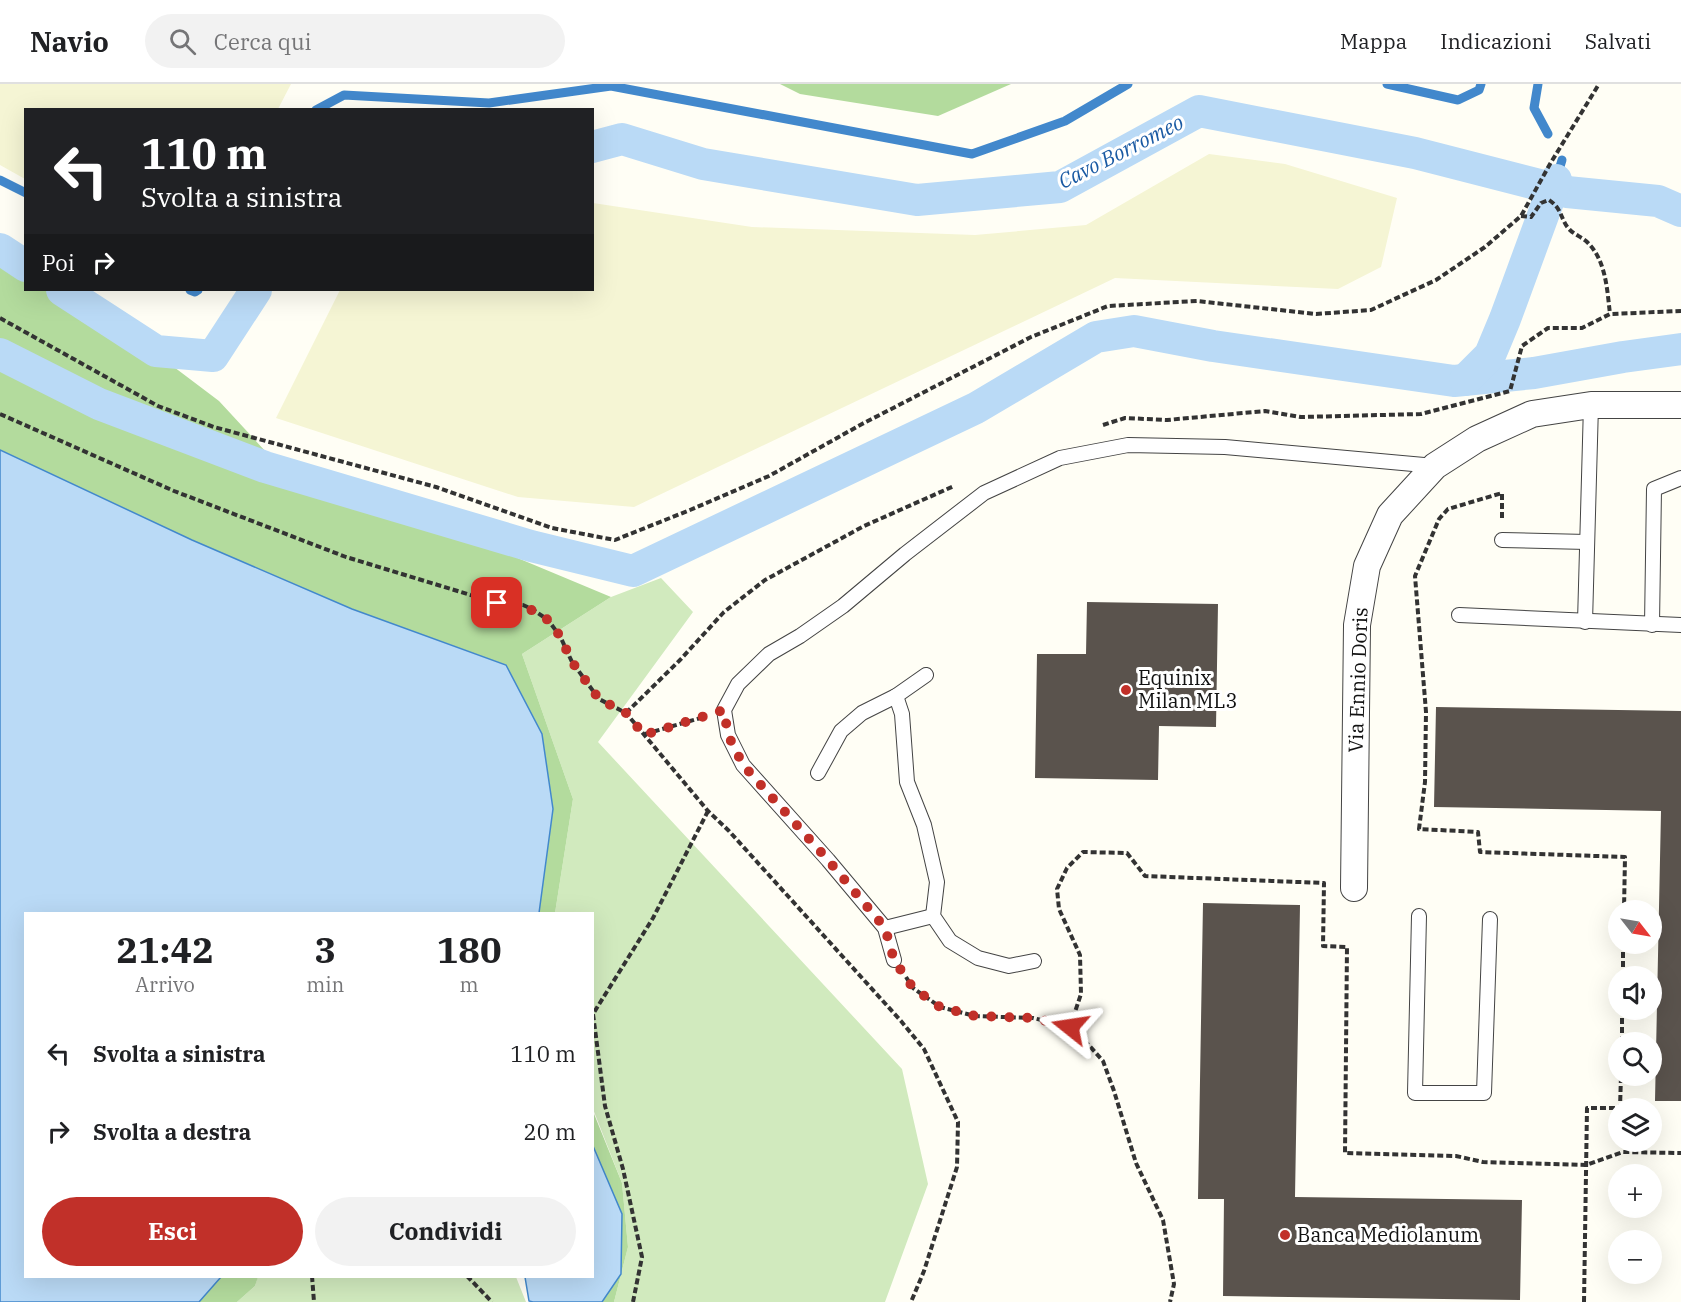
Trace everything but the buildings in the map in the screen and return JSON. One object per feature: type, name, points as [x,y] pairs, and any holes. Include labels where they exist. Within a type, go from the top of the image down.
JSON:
[{"type":"street","name":"Via Ennio Doris","points":[[1354,888],[1358,625],[1367,566],[1390,514],[1435,466],[1477,439],[1532,414],[1591,405],[1681,405]]},
{"type":"lane","points":[[1585,622],[1591,405]]},
{"type":"lane","points":[[894,960],[885,928],[743,765],[728,735],[724,710],[738,684],[769,654],[843,606],[905,554],[984,493],[1060,458],[1128,446],[1215,447],[1435,466]]},
{"type":"lane","points":[[1652,625],[1654,489],[1681,478]]},
{"type":"lane","points":[[1502,540],[1587,542]]},
{"type":"lane","points":[[1459,615],[1681,626]]},
{"type":"lane","points":[[818,773],[842,731],[862,713],[896,696],[926,675]]},
{"type":"lane","points":[[896,696],[902,714],[907,782],[924,825],[937,882],[933,916],[950,941],[978,958],[1009,966],[1034,961]]},
{"type":"lane","points":[[885,928],[933,916]]},
{"type":"lane","points":[[1419,916],[1415,1093],[1484,1093],[1490,919]]},
{"type":"path","points":[[0,318],[158,406],[214,427],[436,486],[552,528],[615,540],[769,476],[862,424],[1031,337],[1108,306],[1197,301],[1316,315],[1371,310],[1436,280],[1485,247],[1521,216],[1599,84]]},
{"type":"path","points":[[1521,216],[1530,217],[1541,202],[1549,200],[1557,205],[1569,230],[1586,241],[1601,261],[1610,314]]},
{"type":"path","points":[[1510,391],[1521,346],[1548,328],[1582,328],[1610,314],[1681,311]]},
{"type":"path","points":[[0,414],[174,491],[346,557],[497,603],[523,605],[548,620],[560,636],[572,662],[599,699],[626,713],[708,811],[729,831],[924,1049],[958,1122],[957,1167],[924,1271],[911,1302]]},
{"type":"path","points":[[1502,540],[1502,493],[1448,509],[1439,519],[1415,576],[1426,712],[1425,782],[1419,829],[1478,832],[1480,852],[1625,857],[1624,900]]},
{"type":"path","points":[[644,735],[724,710]]},
{"type":"path","points":[[594,1012],[653,918],[708,811]]},
{"type":"path","points":[[1070,1027],[1081,994],[1080,955],[1059,909],[1057,889],[1067,868],[1083,852],[1127,853],[1145,876],[1324,883],[1323,946],[1347,946],[1345,1153],[1456,1156],[1483,1162],[1586,1165],[1623,1152],[1681,1154]]},
{"type":"path","points":[[894,960],[913,988],[940,1007],[975,1016],[1034,1018],[1070,1027],[1102,1061],[1114,1091],[1136,1162],[1163,1221],[1174,1284],[1170,1302]]},
{"type":"path","points":[[594,1021],[606,1106],[623,1169],[642,1257],[633,1302]]},
{"type":"path","points":[[1584,1302],[1587,1108],[1620,1108],[1621,1086]]},
{"type":"path","points":[[312,1278],[314,1302]]},
{"type":"path","points":[[469,1278],[492,1302]]},
{"type":"green space","points":[[0,84],[291,84],[279,108],[24,108],[24,178],[0,165]]},
{"type":"green space","points":[[780,84],[1011,84],[938,116],[800,94]]},
{"type":"green space","points":[[1209,154],[1285,164],[1397,198],[1381,267],[1338,289],[1115,278],[634,507],[518,497],[276,418],[340,291],[594,291],[594,203],[752,227],[975,235],[1086,225]]},
{"type":"green space","points":[[0,236],[24,254],[24,291],[73,291],[219,401],[267,453],[611,597],[522,654],[573,799],[555,912],[539,912],[553,809],[542,734],[506,665],[352,609],[192,540],[0,450]]},
{"type":"green space","points":[[661,578],[693,612],[598,742],[902,1069],[928,1184],[885,1302],[614,1302],[628,1247],[622,1183],[594,1112],[594,912],[555,912],[573,799],[522,654],[611,597]]},
{"type":"green space","points":[[594,1114],[622,1183],[628,1247],[614,1302],[602,1302],[621,1274],[595,1152]]},
{"type":"green space","points":[[220,1278],[258,1278],[255,1286],[237,1302],[199,1302]]},
{"type":"green space","points":[[257,1278],[516,1278],[526,1302],[237,1302],[255,1286]]},
{"type":"water","points":[[0,450],[192,540],[352,609],[506,665],[542,734],[553,809],[539,912],[24,912],[24,1278],[220,1278],[199,1302],[0,1302]]},
{"type":"water","points":[[594,1148],[622,1214],[621,1274],[602,1302],[529,1301],[525,1278],[594,1278]]},
{"type":"waterway","points":[[320,108],[344,95],[489,103],[611,86],[972,154],[1065,121],[1128,84]]},
{"type":"waterway","points":[[1387,84],[1458,100],[1479,90],[1481,84]]},
{"type":"waterway","points":[[1538,84],[1534,108],[1548,134]]},
{"type":"waterway","name":"Cavo Borromeo","points":[[594,146],[622,139],[703,164],[917,200],[1060,187],[1199,111],[1415,153],[1567,192],[1658,201],[1681,211]]},
{"type":"waterway","points":[[1556,180],[1562,160]]},
{"type":"waterway","points":[[0,180],[24,192]]},
{"type":"waterway","points":[[1465,380],[1490,355],[1556,180]]},
{"type":"waterway","name":"Cavo Borromeo","points":[[0,249],[24,265]]},
{"type":"waterway","name":"Cavo Borromeo","points":[[64,291],[156,351],[213,356],[255,291]]},
{"type":"waterway","points":[[192,291],[196,291]]},
{"type":"waterway","points":[[0,354],[99,404],[265,467],[531,546],[633,571],[976,408],[1096,337],[1134,331],[1213,346],[1454,381],[1534,373],[1681,349]]},
{"type":"place","name":"Equinix Milan ML3","points":[[1126,690]]},
{"type":"place","name":"Banca Mediolanum","points":[[1285,1235]]},
{"type":"route","points":[[497,603],[523,605],[548,620],[560,636],[572,662],[599,699],[626,713],[644,735],[724,710],[728,735],[743,765],[885,928],[894,960],[913,988],[940,1007],[975,1016],[1034,1018],[1070,1027]]}]
